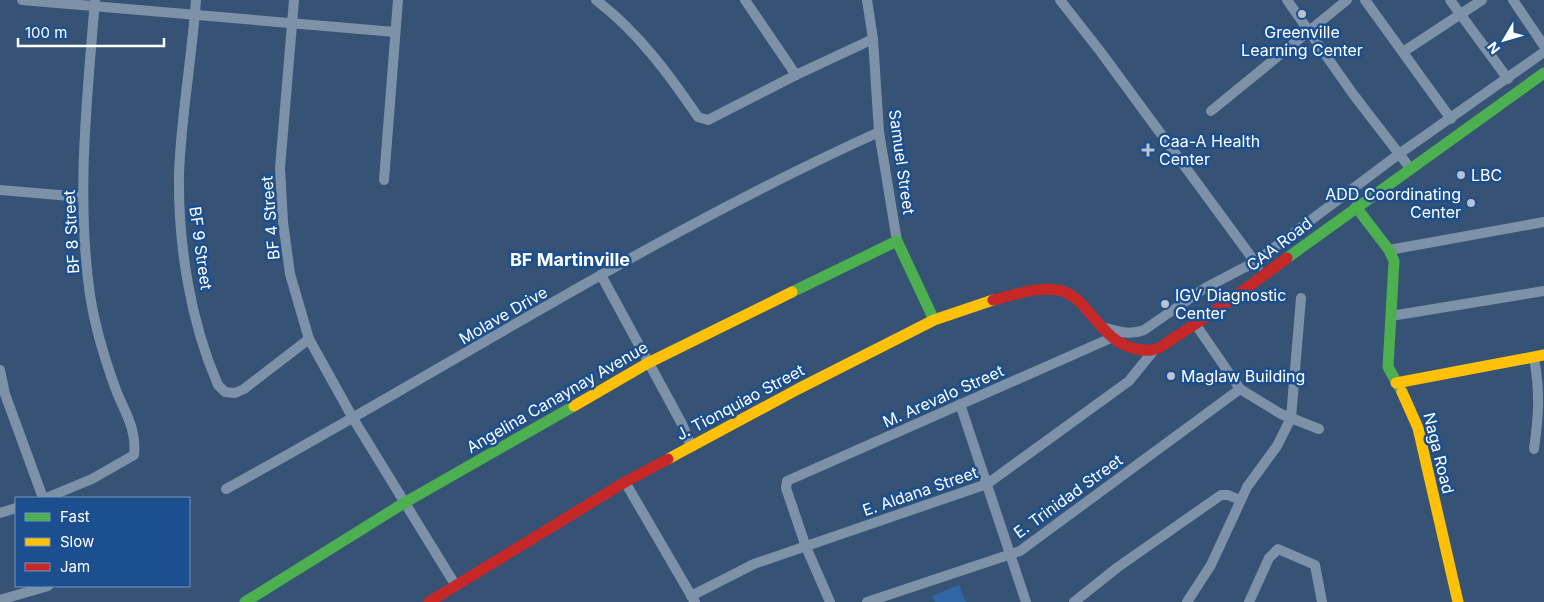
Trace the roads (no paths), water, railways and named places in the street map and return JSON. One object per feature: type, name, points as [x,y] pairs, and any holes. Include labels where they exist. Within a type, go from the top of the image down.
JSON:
[{"type":"main road","name":"CAA Road","points":[[1154,350],[1196,325],[1356,207],[1544,73]]},
{"type":"main road","name":"Naga Road","points":[[1356,207],[1388,250],[1394,267],[1388,367],[1411,407],[1418,428],[1458,602]]},
{"type":"main road","name":"Samuel Street","points":[[897,241],[934,320]]},
{"type":"main road","name":"Angelina Canaynay Avenue","points":[[245,602],[404,503],[648,363],[897,241]]},
{"type":"main road","name":"J. Tionquiao Street","points":[[429,602],[625,482],[934,320],[993,300],[1043,290],[1065,292],[1100,327]]},
{"type":"main road","points":[[1100,327],[1111,338],[1138,350],[1154,350]]},
{"type":"main road","points":[[1396,383],[1539,356]]},
{"type":"street","points":[[22,0],[95,3],[291,24],[395,32]]},
{"type":"street","name":"BF 9 Street","points":[[196,0],[179,172],[180,219],[199,330],[218,385],[225,392],[235,392],[244,388],[309,339]]},
{"type":"street","name":"BF 4 Street","points":[[294,0],[280,168],[283,222],[290,274],[309,339],[354,420],[456,586]]},
{"type":"street","points":[[384,180],[398,0]]},
{"type":"street","points":[[596,0],[624,23],[650,50],[698,116],[708,120],[796,74],[873,39]]},
{"type":"street","points":[[744,0],[796,74]]},
{"type":"street","name":"Samuel Street","points":[[868,0],[873,39],[879,132],[897,241]]},
{"type":"street","points":[[1060,0],[1116,72],[1265,275]]},
{"type":"street","points":[[1287,0],[1352,94],[1410,168]]},
{"type":"street","points":[[1211,111],[1347,0]]},
{"type":"street","points":[[1366,0],[1452,119]]},
{"type":"street","points":[[1450,0],[1508,78]]},
{"type":"street","points":[[1403,52],[1482,0]]},
{"type":"street","points":[[1513,0],[1544,46]]},
{"type":"street","name":"BF 8 Street","points":[[47,497],[92,479],[134,455],[134,433],[117,391],[91,298],[85,255],[82,197],[95,3]]},
{"type":"street","points":[[1100,327],[1122,333],[1135,334],[1144,330],[1205,288],[1255,262],[1399,154],[1452,119],[1544,52]]},
{"type":"street","name":"Molave Drive","points":[[226,490],[354,420],[601,275],[675,234],[879,132]]},
{"type":"street","points":[[0,190],[82,197]]},
{"type":"street","points":[[1388,250],[1544,222]]},
{"type":"street","points":[[601,275],[682,424],[691,446]]},
{"type":"street","points":[[1391,316],[1544,291]]},
{"type":"street","points":[[1187,602],[1211,565],[1247,487],[1277,446],[1291,418],[1301,298]]},
{"type":"street","points":[[1196,325],[1240,389],[1291,418],[1319,429]]},
{"type":"street","name":"M. Arevalo Street","points":[[806,547],[786,488],[787,481],[1111,338]]},
{"type":"street","name":"E. Aldana Street","points":[[693,599],[754,564],[987,484],[1129,381],[1154,350]]},
{"type":"street","points":[[1534,449],[1540,410],[1539,356]]},
{"type":"street","points":[[0,370],[5,394],[44,497]]},
{"type":"street","name":"E. Trinidad Street","points":[[867,602],[1020,551],[1240,389]]},
{"type":"street","points":[[960,404],[1026,602]]},
{"type":"street","points":[[625,482],[693,599]]},
{"type":"street","points":[[1074,602],[1118,568],[1221,495],[1228,495],[1240,500]]},
{"type":"street","points":[[0,513],[15,508]]},
{"type":"street","points":[[806,547],[830,602]]},
{"type":"street","points":[[1249,602],[1269,558],[1278,549],[1315,565],[1322,602]]},
{"type":"street","points":[[0,600],[45,587]]},
{"type":"place","name":"Greenville Learning Center","points":[[1302,14]]},
{"type":"place","name":"Caa-A Health Center","points":[[1148,150]]},
{"type":"place","name":"LBC","points":[[1461,175]]},
{"type":"place","name":"ADD Coordinating Center","points":[[1471,203]]},
{"type":"place","name":"IGV Diagnostic Center","points":[[1165,304]]},
{"type":"place","name":"Maglaw Building","points":[[1171,376]]},
{"type":"district","name":"BF Martinville","points":[[570,260]]}]
